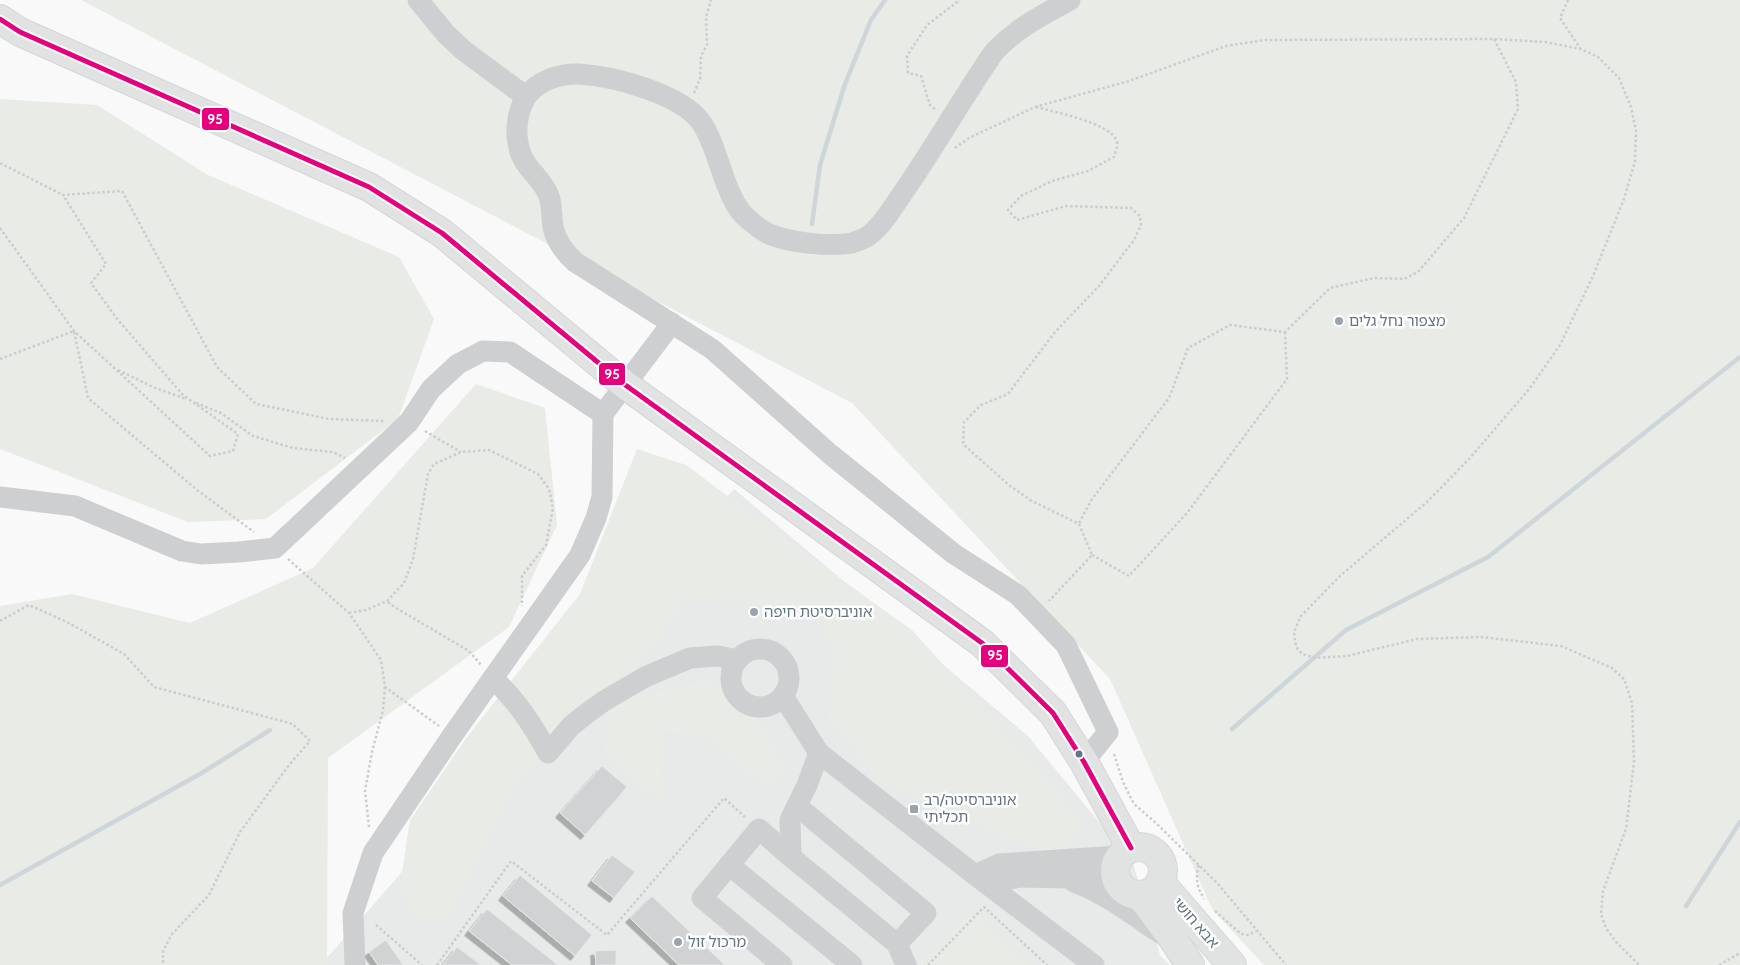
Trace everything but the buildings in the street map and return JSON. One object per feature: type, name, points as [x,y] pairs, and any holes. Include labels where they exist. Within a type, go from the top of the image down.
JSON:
[{"type":"main road","name":"אבא חושי","points":[[0,19],[20,32],[369,187],[442,233],[624,384],[982,644],[1052,713],[1084,762],[1122,861],[1118,884],[1128,893],[1150,889]]},
{"type":"main road","points":[[1122,861],[1145,848],[1157,855],[1163,868],[1150,889]]},
{"type":"main road","name":"אבא חושי","points":[[1150,889],[1173,939],[1190,965]]},
{"type":"main road","name":"אבא חושי","points":[[1150,889],[1232,965]]},
{"type":"street","points":[[418,0],[446,34],[463,50],[525,96]]},
{"type":"street","points":[[1070,0],[1024,25],[1008,37],[994,52],[920,169],[879,226],[868,236],[853,242],[807,244],[769,234],[746,218],[732,198],[715,148],[702,123],[688,108],[649,90],[620,81],[578,74],[554,77],[537,85],[525,96],[521,104],[517,129],[518,146],[522,159],[548,193],[556,238],[564,251],[575,262],[712,349],[830,454],[954,554],[1018,595],[1066,645],[1108,732],[1084,762]]},
{"type":"street","points":[[355,965],[353,913],[373,853],[452,736],[580,555],[596,518],[602,497],[603,414],[672,323]]},
{"type":"street","points":[[0,497],[75,506],[182,551],[201,554],[275,548],[410,422],[431,390],[458,364],[483,351],[510,352],[603,414]]},
{"type":"street","points":[[759,649],[774,652],[782,658],[788,667],[790,677],[788,687],[783,696],[768,706],[759,707],[742,701],[732,686],[731,677],[737,660],[745,653],[759,649]]},
{"type":"street","points":[[493,678],[510,695],[530,720],[548,753],[571,726],[586,714],[645,677],[690,658],[718,656],[737,660]]},
{"type":"street","points":[[783,696],[819,752],[1094,965]]},
{"type":"street","points":[[791,856],[790,820],[807,786],[819,752]]},
{"type":"street","points":[[797,806],[926,913],[897,944]]},
{"type":"street","points":[[782,965],[702,898],[759,829],[897,944],[906,965]]},
{"type":"street","points":[[938,846],[999,864],[1122,861]]},
{"type":"street","points":[[981,879],[1062,878],[1122,861]]},
{"type":"street","points":[[981,879],[999,864]]},
{"type":"street","points":[[729,865],[852,965]]},
{"type":"street","points":[[1062,878],[1089,887],[1147,925],[1173,939]]},
{"type":"path","points":[[688,108],[700,79],[701,56],[708,40],[706,17],[711,0]]},
{"type":"path","points":[[950,121],[930,105],[922,76],[908,74],[907,56],[927,25],[960,0]]},
{"type":"path","points":[[1568,0],[1560,18],[1580,49]]},
{"type":"path","points":[[1035,107],[1100,125],[1115,138],[1118,144],[1114,157],[1088,171],[1052,181],[1021,196],[1008,210],[1017,220],[1066,206],[1131,208],[1140,216],[1141,225],[1134,240],[1099,286],[1055,332],[1008,394],[981,405],[964,422],[963,444],[1010,486],[1032,501],[1079,524],[1092,555],[1129,576],[1187,514],[1287,379],[1285,332],[1330,288],[1374,278],[1404,279],[1418,272],[1464,218],[1518,110],[1516,82],[1494,39]]},
{"type":"path","points":[[950,151],[969,138],[1035,107],[1129,81],[1226,46],[1265,40],[1494,39],[1545,42],[1580,49],[1598,57],[1619,78],[1631,107],[1636,131],[1635,161],[1624,199],[1593,276],[1560,345],[1530,388],[1470,458],[1428,501],[1340,576],[1301,616],[1294,632],[1296,647],[1302,654],[1315,658],[1347,656],[1417,639],[1481,637],[1561,646],[1612,668],[1624,679],[1632,703],[1634,762],[1626,829],[1603,891],[1601,914],[1606,928],[1616,942],[1639,965]]},
{"type":"path","points":[[0,163],[63,195],[106,264],[91,283],[118,320],[183,395],[238,434],[233,451],[210,456],[74,331],[0,228]]},
{"type":"path","points":[[63,195],[122,190],[217,367],[256,404],[329,420],[410,422],[461,452]]},
{"type":"path","points":[[1079,524],[1092,499],[1170,398],[1188,348],[1230,325],[1285,332]]},
{"type":"path","points":[[0,359],[74,331]]},
{"type":"path","points":[[74,331],[88,398],[197,490],[275,548],[349,613],[381,660],[385,687],[365,791],[373,853]]},
{"type":"path","points":[[114,367],[153,387],[221,413],[253,436],[294,448],[333,452],[352,461],[356,472]]},
{"type":"path","points":[[349,613],[366,610],[388,601],[404,583],[413,559],[428,474],[434,464],[461,452],[489,450],[538,474],[549,489],[553,508],[546,545],[522,576],[522,618],[530,626]]},
{"type":"path","points":[[1037,615],[1092,555]]},
{"type":"path","points":[[388,601],[396,608],[469,651],[493,678]]},
{"type":"path","points":[[0,621],[29,605],[67,622],[124,654],[154,687],[293,724],[310,740],[289,765],[240,832],[209,895],[172,934],[163,951],[163,965]]},
{"type":"path","points":[[385,687],[452,736]]},
{"type":"path","points":[[1108,732],[1122,782],[1134,804],[1218,884],[1286,965]]},
{"type":"path","points":[[437,965],[511,861],[607,935],[724,798],[759,829]]},
{"type":"path","points":[[1199,866],[1196,875],[1197,884],[1207,902]]},
{"type":"path","points":[[928,965],[984,906],[1047,965]]},
{"type":"path","points":[[1210,906],[1241,934],[1249,935],[1256,930]]},
{"type":"path","points":[[376,925],[422,965]]},
{"type":"path","points":[[1719,965],[1740,953]]},
{"type":"shaded area","points":[[81,0],[1740,0],[1740,965],[1264,965],[1212,909],[1110,679],[852,403]]},
{"type":"shaded area","points":[[0,99],[97,105],[208,175],[399,257],[434,319],[398,419],[266,519],[188,522],[0,449]]},
{"type":"shaded area","points":[[476,384],[545,408],[557,525],[509,627],[328,758],[327,956],[331,965],[0,965],[0,606],[72,594],[190,623],[313,568]]},
{"type":"shaded area","points":[[637,449],[686,465],[913,631],[1081,818],[1064,859],[1006,838],[880,782],[827,717],[836,655],[809,605],[686,602],[636,669],[567,713],[508,801],[447,923],[406,914],[401,879],[410,820],[467,737],[580,594]]},
{"type":"shaded area","name":"אוניברסיטת חיפה","points":[[734,489],[1028,736],[1133,863],[1160,955],[1170,965],[321,965]]},
{"type":"shaded area","points":[[705,681],[761,723],[786,769],[765,788],[704,736],[662,732],[661,802],[603,757],[607,703]]},
{"type":"shaded area","points":[[972,911],[1030,965],[921,965]]},
{"type":"waterway","points":[[812,224],[820,165],[845,84],[871,20],[885,0]]},
{"type":"waterway","points":[[1232,729],[1346,630],[1488,557],[1740,357]]},
{"type":"waterway","points":[[0,885],[200,774],[270,730]]},
{"type":"waterway","points":[[1686,906],[1740,822]]},
{"type":"transit line","name":"95","points":[[0,19],[20,32],[369,187],[442,233],[624,384],[982,643],[1053,713],[1084,762],[1131,848]]},
{"type":"place","name":"מצפור נחל גלים","points":[[1339,321]]},
{"type":"place","name":"אוניברסיטת חיפה","points":[[754,612]]},
{"type":"place","name":"אוניברסיטה/רב תכליתי","points":[[914,809]]},
{"type":"place","name":"מרכול זול","points":[[678,942]]}]
